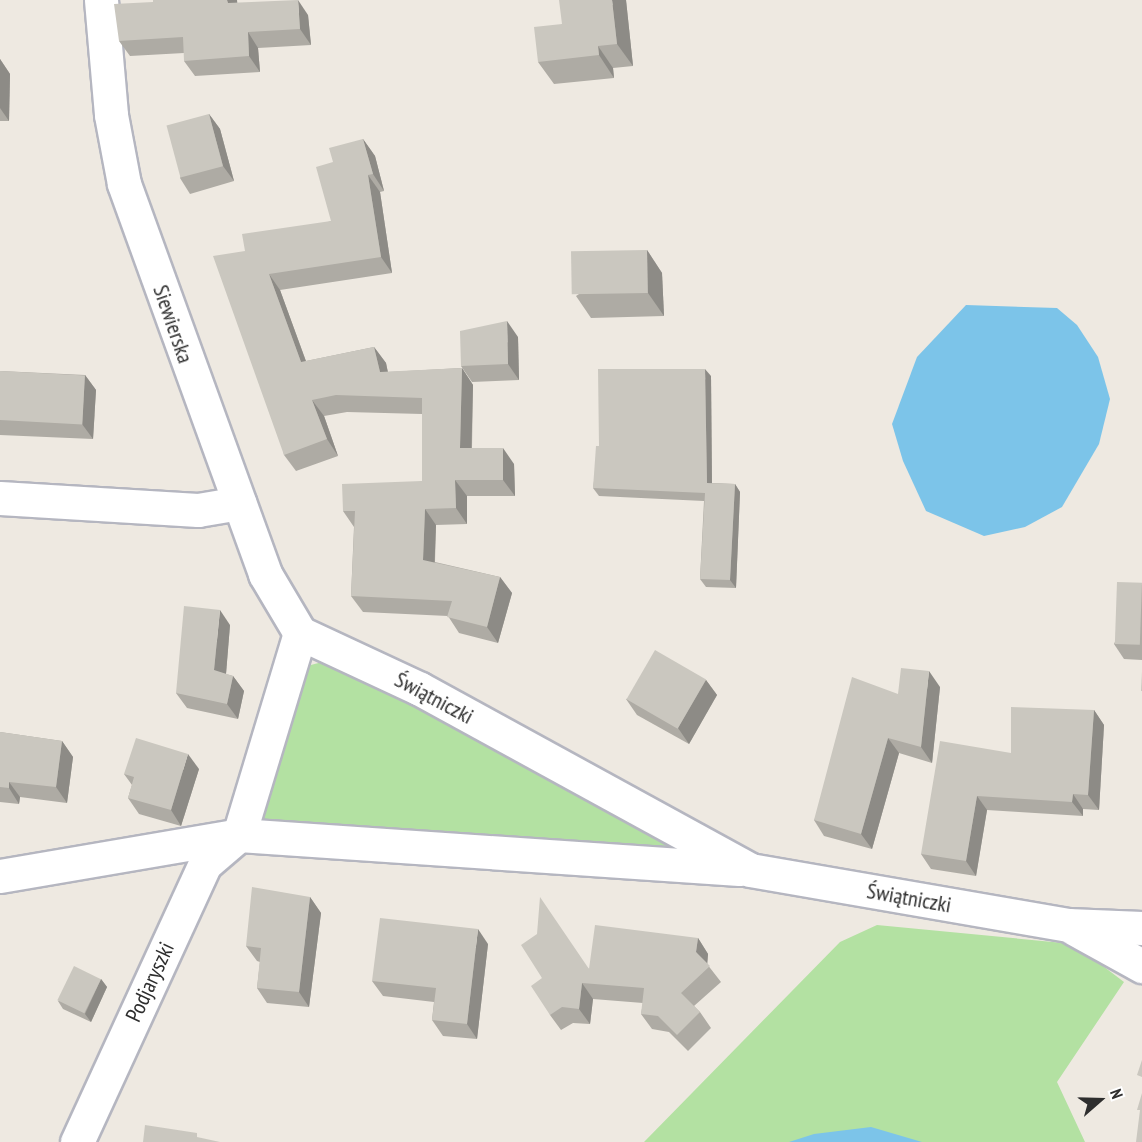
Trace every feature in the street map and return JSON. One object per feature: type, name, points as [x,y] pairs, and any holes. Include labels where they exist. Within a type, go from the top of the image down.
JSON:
[{"type":"street","name":"Siewierska","points":[[100,0],[111,115],[124,184],[266,574],[300,633]]},
{"type":"street","points":[[0,498],[198,510],[239,502]]},
{"type":"street","points":[[239,834],[300,633]]},
{"type":"street","name":"Świątniczki","points":[[300,633],[420,689],[750,870]]},
{"type":"street","name":"Świątniczki","points":[[0,876],[239,834],[750,870],[1068,925],[1142,928]]},
{"type":"street","name":"Podjaryszki","points":[[77,1142],[205,864],[239,834]]},
{"type":"street","name":"Świątniczki","points":[[1068,925],[1142,966]]},
{"type":"green space","points":[[338,658],[428,706],[685,855],[259,820],[299,668]]},
{"type":"green space","points":[[877,925],[1074,944],[1124,982],[1057,1082],[1085,1142],[644,1142],[840,942]]},
{"type":"water","points":[[966,305],[1057,308],[1077,325],[1098,357],[1110,399],[1099,444],[1062,507],[1025,527],[984,536],[926,511],[903,461],[892,424],[917,357]]},
{"type":"water","points":[[871,1127],[922,1142],[789,1142],[814,1134]]},
{"type":"building","points":[[153,0],[227,0],[228,3],[298,0],[300,29],[248,32],[249,56],[184,61],[183,37],[119,41],[114,4],[153,2]]},
{"type":"building","points":[[559,0],[612,0],[617,44],[598,46],[599,55],[538,62],[534,27],[562,24]]},
{"type":"building","points":[[209,114],[223,166],[180,178],[166,125]]},
{"type":"building","points":[[363,139],[373,174],[368,175],[381,257],[269,274],[301,362],[374,347],[380,372],[462,368],[460,448],[503,448],[503,480],[455,480],[456,508],[425,509],[423,560],[500,577],[487,627],[447,617],[452,601],[351,596],[355,511],[343,511],[342,484],[422,481],[422,398],[336,395],[312,400],[327,439],[284,455],[213,256],[245,251],[242,234],[331,221],[316,167],[333,162],[329,148]]},
{"type":"building","points":[[647,250],[648,293],[572,294],[571,251]]},
{"type":"building","points":[[507,321],[508,364],[461,366],[460,331]]},
{"type":"building","points":[[598,369],[705,369],[707,483],[735,484],[730,580],[700,579],[705,493],[593,488],[596,446],[599,446]]},
{"type":"building","points":[[0,371],[85,375],[82,424],[0,420]]},
{"type":"building","points":[[1117,582],[1142,583],[1140,645],[1115,644]]},
{"type":"building","points":[[184,606],[220,610],[214,670],[233,676],[227,704],[176,693]]},
{"type":"building","points":[[655,650],[706,680],[678,729],[626,699]]},
{"type":"building","points":[[901,668],[929,671],[921,747],[888,738],[861,834],[814,820],[852,677],[898,694]]},
{"type":"building","points":[[1011,707],[1094,710],[1088,795],[1073,794],[1072,802],[977,796],[966,861],[921,854],[940,741],[1011,753]]},
{"type":"building","points":[[0,732],[62,741],[56,787],[9,782],[9,788],[0,787]]},
{"type":"building","points":[[136,738],[188,754],[171,810],[128,798],[134,777],[124,774]]},
{"type":"building","points":[[252,887],[310,897],[299,992],[257,988],[261,948],[246,946]]},
{"type":"building","points":[[540,897],[589,969],[595,925],[698,938],[696,952],[710,966],[681,993],[700,1012],[677,1035],[658,1016],[641,1014],[644,988],[582,983],[579,1009],[562,1007],[550,1015],[531,986],[542,978],[521,945],[537,934]]},
{"type":"building","points":[[380,918],[478,929],[467,1024],[432,1020],[436,988],[372,981]]},
{"type":"building","points":[[74,966],[101,979],[84,1013],[57,1000]]},
{"type":"building","points":[[1142,1060],[1142,1077],[1137,1075]]},
{"type":"building","points":[[1142,1093],[1142,1142],[1136,1142],[1140,1110],[1137,1110]]},
{"type":"building","points":[[145,1125],[197,1133],[197,1137],[220,1142],[143,1142]]}]
